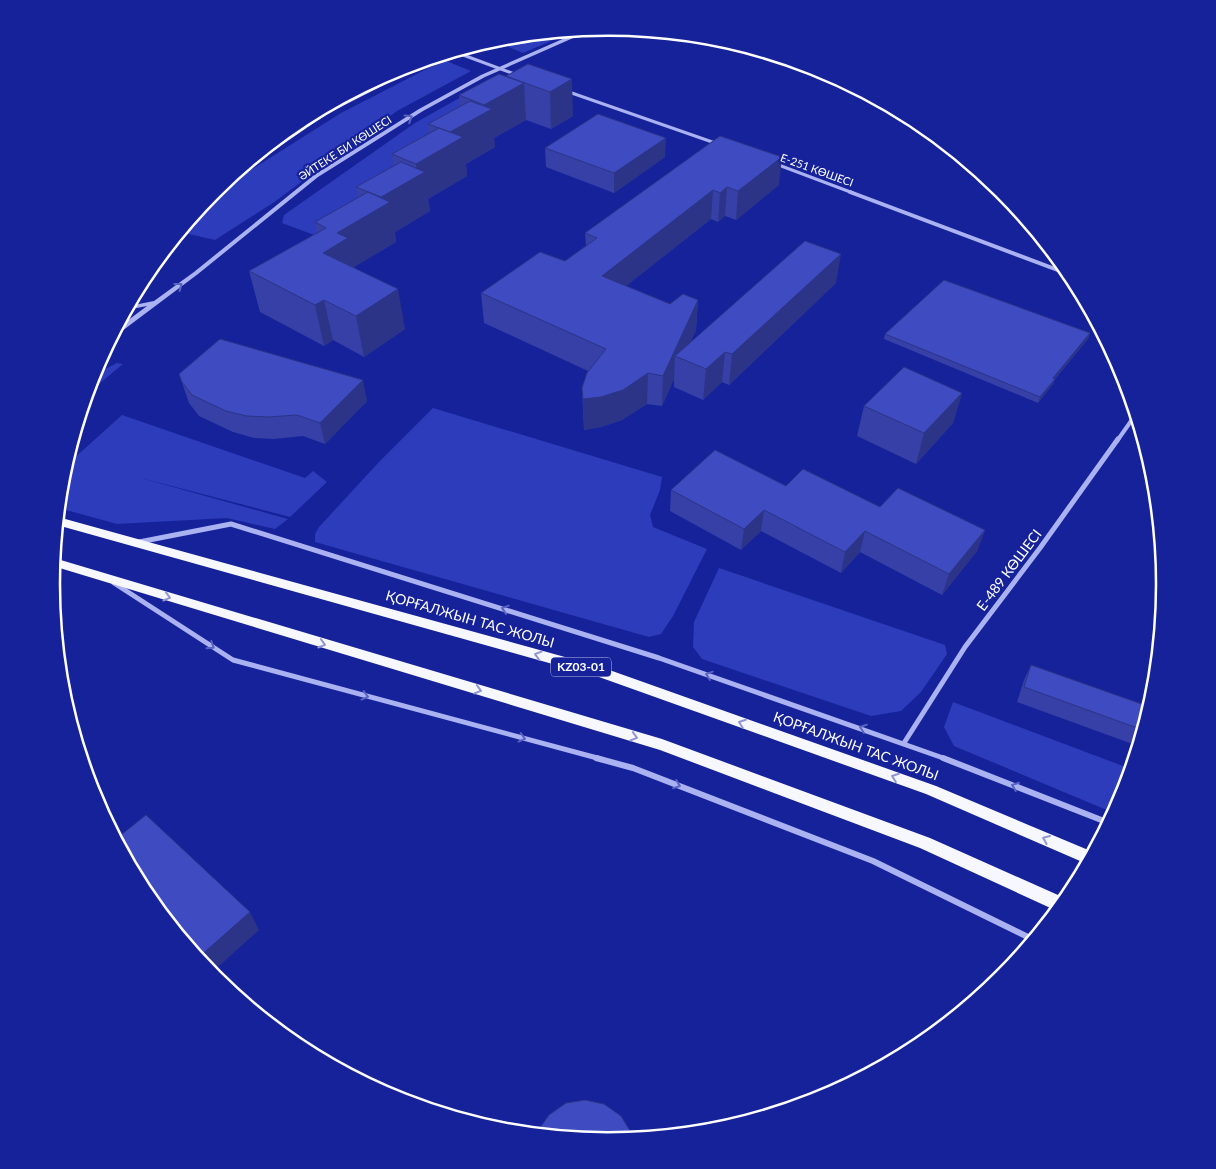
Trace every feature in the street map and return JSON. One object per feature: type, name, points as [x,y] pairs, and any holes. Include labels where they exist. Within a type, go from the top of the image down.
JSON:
[{"type":"main road","name":"ҚОРҒАЛЖЫН ТАС ЖОЛЫ","points":[[63,523],[601,672],[931,790],[1085,856]]},
{"type":"main road","points":[[61,564],[662,745],[925,844],[1055,902]]},
{"type":"street","name":"ӘЙТЕКЕ БИ КӨШЕСІ","points":[[124,327],[316,176],[421,110],[499,68],[569,37]]},
{"type":"street","points":[[464,55],[524,77]]},
{"type":"street","points":[[559,89],[723,146]]},
{"type":"street","name":"Е-251 КӨШЕСІ","points":[[770,162],[1056,270]]},
{"type":"street","points":[[135,307],[156,303]]},
{"type":"street","name":"Е-489 КӨШЕСІ","points":[[904,743],[965,647],[1040,548],[1131,421]]},
{"type":"street","points":[[135,543],[231,524],[659,658],[904,743],[1103,821]]},
{"type":"street","points":[[112,581],[233,660],[633,768],[873,860],[1028,937]]},
{"type":"shaded area","points":[[556,39],[523,53],[506,46]]},
{"type":"shaded area","points":[[446,61],[471,71],[397,111],[273,203],[215,240],[187,234],[220,197],[246,173],[341,113],[437,63]]},
{"type":"shaded area","points":[[493,79],[453,125],[322,238],[282,223],[284,215],[415,123]]},
{"type":"shaded area","points":[[117,363],[123,364],[97,386],[103,370]]},
{"type":"shaded area","points":[[433,408],[662,477],[660,490],[650,515],[653,527],[707,549],[673,616],[661,634],[649,637],[315,542],[315,534],[319,527],[378,463]]},
{"type":"shaded area","points":[[122,415],[305,478],[313,471],[327,482],[290,517],[137,477],[288,519],[275,529],[227,518],[117,524],[65,510],[75,458]]},
{"type":"shaded area","points":[[719,568],[945,645],[947,654],[921,692],[901,711],[871,716],[702,659],[693,647],[694,622]]},
{"type":"shaded area","points":[[953,702],[1125,767],[1108,810],[954,746],[944,727]]},
{"type":"building","points":[[528,64],[572,79],[550,92],[506,76]]},
{"type":"building","points":[[499,74],[524,83],[484,105],[459,95]]},
{"type":"building","points":[[470,101],[492,109],[450,132],[428,124]]},
{"type":"building","points":[[598,114],[666,138],[614,173],[545,148]]},
{"type":"building","points":[[439,128],[463,137],[416,164],[392,154]]},
{"type":"building","points":[[720,136],[782,157],[738,191],[727,187],[720,193],[713,190],[602,276],[670,304],[683,294],[698,300],[663,376],[648,373],[623,390],[601,397],[583,399],[582,388],[587,373],[606,349],[481,293],[540,252],[565,261],[597,238],[585,233]]},
{"type":"building","points":[[401,162],[425,172],[381,197],[356,187]]},
{"type":"building","points":[[368,192],[390,202],[337,233],[348,238],[323,253],[398,289],[356,316],[324,300],[315,305],[249,271],[326,228],[315,222]]},
{"type":"building","points":[[805,241],[841,254],[732,354],[725,352],[706,369],[675,356]]},
{"type":"building","points":[[944,280],[1090,333],[1040,397],[885,334]]},
{"type":"building","points":[[220,339],[363,380],[320,423],[297,415],[247,416],[226,411],[192,395],[182,382],[179,374]]},
{"type":"building","points":[[904,367],[962,393],[924,433],[864,406]]},
{"type":"building","points":[[715,450],[786,486],[803,469],[880,507],[898,488],[985,530],[949,574],[865,531],[845,552],[764,510],[744,529],[671,490]]},
{"type":"building","points":[[1031,665],[1143,704],[1137,728],[1024,687]]},
{"type":"building","points":[[146,815],[250,912],[203,954],[152,889],[120,835]]},
{"type":"building","points":[[585,1100],[604,1104],[621,1116],[631,1132],[572,1132],[540,1128],[549,1115],[566,1103]]}]
